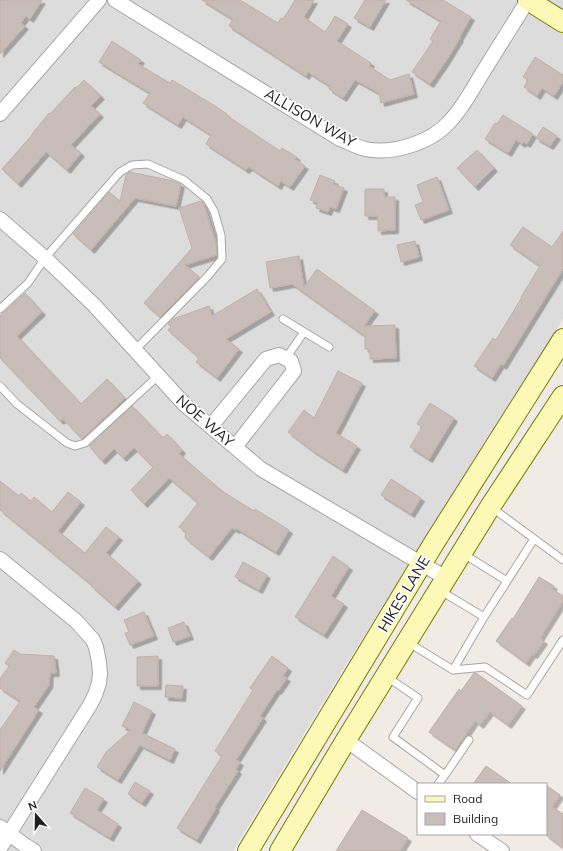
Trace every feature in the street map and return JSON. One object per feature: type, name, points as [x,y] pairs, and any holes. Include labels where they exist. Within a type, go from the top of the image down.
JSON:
[{"type":"main road","points":[[528,0],[563,22]]},
{"type":"main road","name":"HIKES LANE","points":[[248,851],[422,564],[563,339]]},
{"type":"main road","points":[[532,388],[561,403]]},
{"type":"main road","name":"HIKES LANE","points":[[280,851],[385,676],[490,507],[561,403]]},
{"type":"street","points":[[0,114],[99,0]]},
{"type":"street","name":"ALLISON WAY","points":[[115,0],[340,139],[374,150],[388,150],[412,145],[426,139],[442,129],[451,121],[528,0]]},
{"type":"street","name":"NOE WAY","points":[[0,219],[45,258],[94,305],[185,405],[261,469],[422,564],[442,584]]},
{"type":"street","points":[[210,426],[266,359],[279,355],[291,361],[294,371],[235,447]]},
{"type":"street","points":[[0,559],[76,621],[93,640],[100,662],[99,683],[90,705],[5,830],[0,848]]},
{"type":"street","points":[[346,740],[417,791]]},
{"type":"street","points":[[5,830],[34,851]]},
{"type":"street","points":[[478,835],[502,851]]},
{"type":"lane","points":[[0,309],[28,283],[45,258],[120,172],[132,165],[148,164],[184,180],[207,199],[214,211],[221,236],[222,259],[207,277],[135,350]]},
{"type":"lane","points":[[283,319],[329,347]]},
{"type":"lane","points":[[286,358],[304,332]]},
{"type":"lane","points":[[0,386],[17,404],[60,438],[67,443],[76,446],[85,443],[158,376]]},
{"type":"lane","points":[[490,507],[563,560]]},
{"type":"lane","points":[[453,670],[484,617],[534,539]]},
{"type":"lane","points":[[462,552],[507,581]]},
{"type":"lane","points":[[442,584],[484,617]]},
{"type":"lane","points":[[407,642],[453,670],[485,667],[527,695],[563,640]]},
{"type":"lane","points":[[385,676],[418,698],[393,737],[444,775]]},
{"type":"lane","points":[[439,783],[469,740]]},
{"type":"shaded area","points":[[0,0],[563,0],[563,319],[344,668],[233,851],[0,851]]},
{"type":"building","points":[[0,0],[42,0],[30,19],[26,16],[21,23],[25,26],[0,54]]},
{"type":"building","points":[[202,0],[240,0],[278,23],[281,18],[283,19],[295,0],[314,0],[304,17],[325,32],[335,16],[348,24],[337,41],[371,63],[369,66],[390,80],[409,74],[414,94],[381,103],[379,93],[355,80],[343,98],[329,89],[330,86],[308,72],[306,76],[229,26],[233,19]]},
{"type":"building","points":[[365,0],[386,0],[370,27],[354,18]]},
{"type":"building","points":[[406,0],[443,0],[471,17],[446,61],[430,84],[412,72],[433,41],[430,39],[441,21]]},
{"type":"building","points":[[112,41],[141,60],[138,64],[170,83],[172,80],[212,104],[280,151],[282,148],[297,157],[295,159],[305,166],[290,187],[281,181],[278,186],[249,167],[246,170],[206,144],[211,135],[183,117],[178,125],[143,103],[150,93],[99,62]]},
{"type":"building","points":[[535,57],[563,75],[563,82],[554,96],[542,88],[537,96],[524,87],[528,80],[523,77]]},
{"type":"building","points":[[84,80],[101,96],[91,106],[100,114],[71,145],[81,153],[67,170],[46,152],[18,184],[2,169],[49,113],[50,114],[75,87],[76,88]]},
{"type":"building","points":[[503,115],[533,134],[527,144],[524,142],[522,144],[516,140],[508,153],[485,139],[495,123],[497,124]]},
{"type":"building","points":[[543,127],[557,136],[550,146],[536,138]]},
{"type":"building","points":[[477,150],[494,168],[475,187],[457,168]]},
{"type":"building","points":[[130,172],[174,181],[181,184],[176,206],[135,198],[91,250],[73,234],[109,192],[120,201],[126,175]]},
{"type":"building","points":[[320,175],[335,181],[333,184],[344,188],[336,209],[330,207],[328,212],[316,208],[318,203],[310,200]]},
{"type":"building","points":[[437,177],[449,210],[421,220],[415,205],[423,202],[417,185]]},
{"type":"building","points":[[365,189],[384,189],[384,197],[395,197],[395,230],[378,231],[378,216],[365,216]]},
{"type":"building","points":[[201,201],[203,202],[216,243],[217,255],[185,265],[199,277],[160,317],[144,303],[192,248],[179,208]]},
{"type":"building","points":[[523,227],[552,247],[563,231],[563,269],[503,366],[501,364],[492,378],[474,366],[493,338],[496,340],[540,266],[510,245]]},
{"type":"building","points":[[415,241],[419,257],[401,262],[397,245]]},
{"type":"building","points":[[299,256],[304,287],[317,269],[375,311],[364,326],[395,325],[396,358],[370,359],[370,349],[365,349],[365,336],[292,284],[270,288],[266,262]]},
{"type":"building","points":[[257,289],[271,312],[226,339],[239,349],[217,378],[196,362],[199,358],[168,330],[171,327],[168,324],[173,319],[209,306],[212,316]]},
{"type":"building","points":[[25,293],[42,312],[17,336],[81,404],[107,379],[125,398],[82,439],[63,419],[60,421],[0,358],[0,316]]},
{"type":"building","points":[[338,371],[362,383],[336,433],[357,446],[343,470],[313,451],[288,432],[304,410],[314,418]]},
{"type":"building","points":[[430,403],[454,418],[429,459],[410,447],[422,427],[417,424]]},
{"type":"building","points":[[132,406],[163,438],[167,434],[182,450],[179,454],[222,491],[289,530],[276,552],[237,529],[232,528],[209,557],[185,538],[186,532],[179,527],[198,503],[169,478],[144,504],[131,490],[153,467],[134,448],[123,458],[114,449],[102,461],[89,446]]},
{"type":"building","points":[[391,479],[421,498],[411,514],[381,495]]},
{"type":"building","points":[[0,481],[19,496],[21,493],[31,501],[34,497],[52,512],[68,492],[81,502],[58,531],[85,553],[106,527],[119,537],[106,553],[138,581],[115,607],[91,586],[92,585],[0,510]]},
{"type":"building","points":[[333,556],[349,567],[331,596],[344,604],[324,635],[295,617]]},
{"type":"building","points":[[243,562],[267,575],[259,590],[235,577]]},
{"type":"building","points":[[539,577],[554,586],[552,589],[563,596],[563,601],[540,638],[544,641],[526,663],[496,641],[512,618],[513,619]]},
{"type":"building","points":[[144,612],[154,636],[130,645],[125,633],[129,632],[124,620]]},
{"type":"building","points":[[184,622],[190,636],[173,642],[168,628]]},
{"type":"building","points":[[14,650],[20,654],[54,656],[56,673],[50,673],[49,685],[34,707],[39,710],[0,771],[0,730],[20,701],[0,688],[0,679],[9,666],[5,663]]},
{"type":"building","points":[[158,656],[158,686],[137,686],[137,657]]},
{"type":"building","points":[[272,656],[288,668],[283,676],[287,678],[278,691],[277,690],[260,716],[263,718],[236,760],[240,762],[236,769],[238,771],[215,807],[216,808],[197,840],[177,828],[222,756],[215,751],[253,690],[250,688]]},
{"type":"building","points":[[474,673],[522,706],[508,725],[490,712],[480,725],[475,721],[455,750],[429,732],[459,689],[461,691]]},
{"type":"building","points":[[166,685],[183,686],[182,698],[165,697]]},
{"type":"building","points":[[134,702],[152,711],[142,733],[175,749],[170,760],[140,745],[118,780],[97,767],[106,752],[131,730],[122,726]]},
{"type":"building","points":[[486,766],[511,783],[474,783]]},
{"type":"building","points":[[135,782],[150,791],[142,803],[128,794]]},
{"type":"building","points":[[547,786],[560,795],[552,807],[563,814],[563,848],[546,835]]},
{"type":"building","points":[[85,788],[104,799],[97,810],[118,824],[110,838],[70,813]]},
{"type":"building","points":[[362,810],[408,838],[400,851],[336,851]]}]
